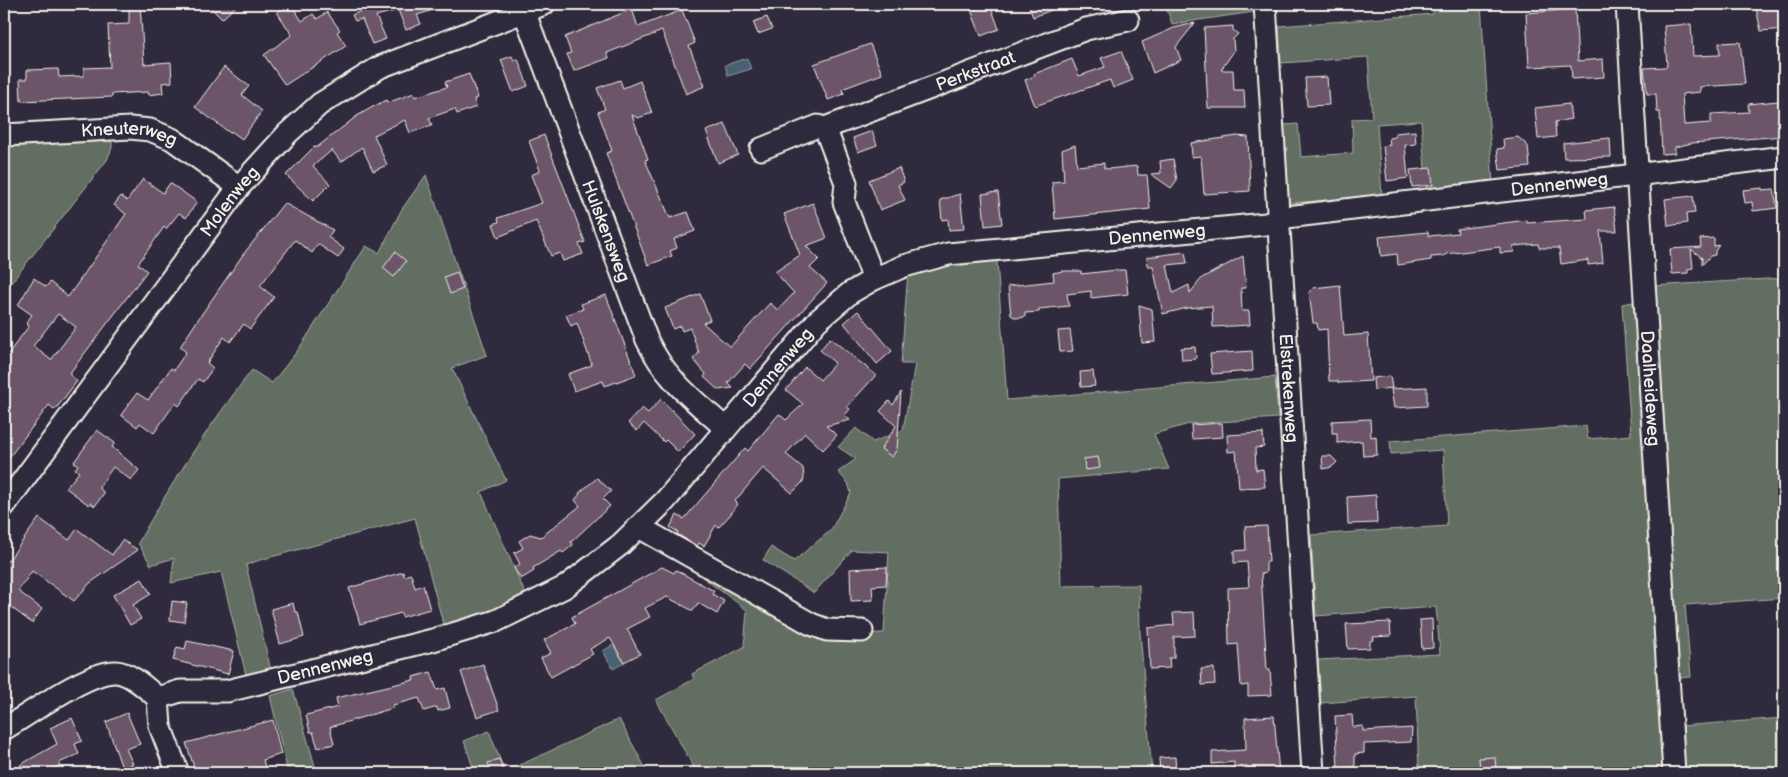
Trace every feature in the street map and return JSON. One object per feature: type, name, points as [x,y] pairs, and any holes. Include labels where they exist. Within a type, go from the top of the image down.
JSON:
[{"type":"street","name":"Elstrekenweg","points":[[1265,4],[1313,773]]},
{"type":"street","name":"Daalheideweg","points":[[1631,5],[1636,175],[1674,773]]},
{"type":"street","name":"Molenweg","points":[[4,506],[239,187],[288,133],[320,104],[346,86],[380,67],[534,8]]},
{"type":"street","name":"Hulskensweg","points":[[534,8],[647,340],[656,359],[670,378],[725,428]]},
{"type":"street","name":"Perkstraat","points":[[761,149],[818,126],[825,128],[1086,30],[1128,20]]},
{"type":"street","name":"Kneuterweg","points":[[4,135],[130,128],[150,130],[172,139],[239,187]]},
{"type":"street","points":[[825,128],[846,183],[844,202],[874,279]]},
{"type":"street","name":"Dennenweg","points":[[158,698],[180,691],[227,691],[281,680],[496,622],[565,587],[620,545],[665,502],[725,428],[817,321],[850,293],[874,279],[904,266],[948,254],[1266,224],[1286,217],[1784,157]]},
{"type":"street","points":[[639,527],[811,624],[827,630],[862,631]]},
{"type":"street","points":[[4,729],[92,676],[117,672],[134,679],[158,698],[160,726],[178,773]]},
{"type":"green space","points":[[1165,4],[1253,4],[1254,12],[1172,24]]},
{"type":"green space","points":[[1433,4],[1481,4],[1493,184],[1427,192],[1421,121],[1377,124],[1382,196],[1289,203],[1284,125],[1298,124],[1301,157],[1353,153],[1352,119],[1372,118],[1368,57],[1281,63],[1279,26],[1433,14]]},
{"type":"green space","points":[[107,140],[112,142],[112,148],[107,160],[4,292],[4,147]]},
{"type":"green space","points":[[426,175],[487,355],[452,368],[506,480],[481,492],[528,600],[445,631],[415,518],[260,560],[246,565],[272,675],[247,679],[221,572],[171,583],[174,558],[151,565],[138,543],[192,454],[252,370],[272,383],[298,350],[366,246],[379,253],[402,209]]},
{"type":"green space","points":[[997,261],[1007,400],[1275,377],[1278,418],[1189,424],[1154,434],[1169,469],[1058,479],[1061,586],[1139,585],[1140,632],[1152,773],[697,773],[656,700],[694,679],[692,674],[744,647],[747,610],[680,561],[850,634],[884,633],[889,552],[852,550],[814,593],[763,560],[771,547],[794,561],[831,530],[851,493],[848,483],[838,472],[856,459],[838,447],[856,428],[873,442],[903,430],[915,364],[901,364],[908,271]]},
{"type":"green space","points":[[1784,278],[1784,598],[1685,605],[1691,677],[1678,678],[1651,286]]},
{"type":"green space","points":[[1639,301],[1664,773],[1419,773],[1416,696],[1321,703],[1318,660],[1440,654],[1436,607],[1316,616],[1311,535],[1447,526],[1443,450],[1391,454],[1390,441],[1586,426],[1588,439],[1631,435],[1622,304]]},
{"type":"green space","points":[[293,689],[317,773],[288,773],[270,696]]},
{"type":"green space","points":[[1784,718],[1784,773],[1683,773],[1680,726]]},
{"type":"green space","points":[[619,719],[648,773],[475,773],[464,741],[489,731],[505,772]]},
{"type":"water","points":[[747,58],[751,69],[728,76],[725,65]]},
{"type":"water","points":[[613,645],[624,663],[613,669],[603,651]]},
{"type":"building","points":[[129,4],[140,4],[144,64],[171,62],[172,82],[162,83],[163,93],[149,95],[148,92],[112,94],[112,97],[21,101],[20,79],[27,79],[27,70],[58,69],[59,77],[84,76],[84,68],[110,67],[108,25],[129,24]]},
{"type":"building","points":[[207,4],[238,4],[222,19]]},
{"type":"building","points":[[291,4],[302,21],[313,14],[317,19],[327,12],[340,30],[337,32],[346,46],[285,85],[264,55],[292,35],[277,12]]},
{"type":"building","points":[[378,4],[442,4],[443,7],[417,15],[421,24],[406,30],[398,10],[376,16],[386,39],[372,44],[362,19],[355,21],[352,15]]},
{"type":"building","points":[[990,4],[999,29],[981,36],[971,10]]},
{"type":"building","points":[[1028,4],[1065,4],[1065,5],[1033,17]]},
{"type":"building","points":[[1755,4],[1767,4],[1768,8],[1784,4],[1784,29],[1761,31]]},
{"type":"building","points":[[632,9],[638,27],[682,10],[695,43],[689,46],[705,86],[686,94],[662,31],[607,53],[609,58],[574,71],[567,54],[571,53],[565,37]]},
{"type":"building","points":[[1575,9],[1578,61],[1603,59],[1604,77],[1572,79],[1571,65],[1529,67],[1526,13]]},
{"type":"building","points":[[767,17],[772,29],[758,34],[753,22]]},
{"type":"building","points":[[1195,23],[1176,47],[1181,60],[1153,73],[1142,42],[1174,28]]},
{"type":"building","points":[[1691,24],[1693,56],[1720,55],[1719,43],[1740,42],[1745,84],[1700,87],[1700,92],[1682,94],[1684,125],[1711,123],[1711,114],[1749,112],[1748,104],[1778,101],[1784,102],[1784,136],[1692,143],[1675,147],[1675,153],[1662,154],[1660,112],[1657,112],[1656,94],[1647,94],[1644,68],[1665,67],[1667,65],[1664,26]]},
{"type":"building","points":[[1233,26],[1233,30],[1238,34],[1233,39],[1234,51],[1221,70],[1233,70],[1234,90],[1244,90],[1245,108],[1208,108],[1204,28]]},
{"type":"building","points":[[870,44],[882,74],[842,89],[844,94],[828,100],[814,64]]},
{"type":"building","points":[[1121,51],[1133,80],[1113,88],[1110,80],[1035,106],[1025,80],[1035,76],[1034,74],[1072,59],[1079,76],[1105,67],[1101,58]]},
{"type":"building","points":[[512,56],[514,61],[518,59],[528,86],[513,92],[501,60]]},
{"type":"building","points":[[224,67],[249,86],[242,95],[262,111],[242,139],[231,131],[230,133],[195,107]]},
{"type":"building","points":[[469,74],[478,98],[474,99],[476,107],[457,114],[455,109],[429,118],[432,125],[410,133],[405,120],[374,135],[387,165],[373,171],[362,147],[341,162],[332,150],[313,166],[330,184],[313,201],[286,175],[315,146],[316,148],[357,116],[371,108],[386,100],[387,103],[414,93],[415,97],[447,87],[445,82]]},
{"type":"building","points":[[1327,77],[1329,105],[1307,106],[1305,78]]},
{"type":"building","points":[[620,80],[623,88],[640,81],[652,113],[638,118],[632,115],[648,159],[645,160],[670,218],[688,212],[695,231],[674,239],[677,248],[670,251],[672,256],[648,265],[606,153],[612,151],[598,112],[605,109],[597,88]]},
{"type":"building","points":[[1569,104],[1571,119],[1555,122],[1556,137],[1538,139],[1535,108]]},
{"type":"building","points":[[725,124],[738,155],[718,163],[706,131]]},
{"type":"building","points":[[872,131],[877,145],[858,152],[853,138]]},
{"type":"building","points":[[1415,131],[1416,144],[1405,145],[1408,178],[1387,181],[1383,146],[1390,145],[1389,138],[1395,137],[1395,133]]},
{"type":"building","points":[[544,135],[585,242],[579,244],[583,254],[563,261],[560,253],[551,256],[536,221],[498,237],[493,224],[499,222],[498,218],[542,203],[531,175],[540,171],[529,141]]},
{"type":"building","points":[[1237,136],[1248,137],[1250,191],[1204,194],[1201,156],[1192,157],[1191,143]]},
{"type":"building","points":[[1518,137],[1528,146],[1530,167],[1500,170],[1497,149],[1504,148],[1503,139]]},
{"type":"building","points":[[1610,138],[1611,157],[1564,158],[1563,143]]},
{"type":"building","points":[[1075,145],[1077,166],[1104,163],[1104,168],[1108,169],[1137,166],[1138,175],[1147,175],[1150,209],[1055,219],[1052,182],[1064,181],[1062,150]]},
{"type":"building","points":[[1173,159],[1177,180],[1171,188],[1151,174],[1161,173],[1160,161]]},
{"type":"building","points":[[899,168],[904,182],[898,185],[905,200],[880,210],[869,180]]},
{"type":"building","points":[[1431,168],[1433,185],[1412,187],[1410,170]]},
{"type":"building","points":[[143,179],[163,193],[170,183],[197,202],[186,218],[179,213],[166,229],[164,227],[138,264],[147,271],[69,374],[77,381],[55,410],[49,405],[4,464],[4,359],[29,326],[26,323],[32,315],[18,305],[34,278],[46,287],[50,282],[68,297],[126,214],[114,205],[121,196],[127,201]],"holes":[[[58,314],[76,327],[51,360],[33,346]]]},
{"type":"building","points":[[1762,188],[1762,190],[1774,189],[1777,208],[1753,211],[1752,202],[1745,203],[1743,190]]},
{"type":"building","points":[[998,192],[1002,224],[985,226],[982,194]]},
{"type":"building","points":[[960,194],[964,229],[949,230],[948,219],[942,220],[940,200]]},
{"type":"building","points":[[1693,196],[1695,213],[1686,214],[1687,223],[1668,226],[1665,199]]},
{"type":"building","points":[[284,203],[333,230],[328,237],[344,249],[338,258],[318,244],[312,253],[295,240],[260,286],[274,297],[250,329],[244,324],[230,342],[224,337],[207,363],[213,368],[203,382],[198,379],[179,406],[175,403],[154,433],[140,423],[137,427],[121,415],[137,393],[148,400],[171,368],[174,370],[186,352],[180,347],[199,318],[242,256]]},
{"type":"building","points":[[813,203],[827,238],[806,246],[819,259],[810,268],[827,283],[750,369],[745,364],[728,383],[733,388],[718,390],[704,377],[706,374],[693,359],[699,353],[690,328],[682,331],[680,326],[673,329],[665,308],[700,294],[710,320],[703,323],[730,347],[770,303],[778,310],[794,293],[775,272],[800,255],[784,214]]},
{"type":"building","points":[[1614,207],[1617,231],[1600,231],[1603,263],[1588,265],[1588,260],[1561,264],[1559,248],[1539,248],[1538,244],[1513,246],[1514,252],[1500,253],[1500,247],[1446,254],[1444,256],[1431,257],[1431,260],[1398,265],[1397,254],[1381,256],[1379,237],[1428,232],[1429,236],[1458,233],[1457,229],[1527,220],[1527,223],[1587,219],[1586,210]]},
{"type":"building","points":[[1714,238],[1714,246],[1719,245],[1715,255],[1710,256],[1702,265],[1702,258],[1691,249],[1693,268],[1688,269],[1688,273],[1672,274],[1670,249],[1701,247],[1700,239]]},
{"type":"building","points":[[395,252],[406,261],[394,277],[383,268]]},
{"type":"building","points":[[1185,252],[1187,263],[1167,265],[1173,293],[1189,285],[1190,293],[1202,278],[1243,256],[1246,288],[1241,288],[1242,311],[1249,311],[1250,325],[1213,327],[1212,306],[1187,308],[1163,314],[1153,266],[1148,266],[1147,257]]},
{"type":"building","points":[[1125,270],[1128,294],[1091,298],[1091,291],[1067,294],[1069,306],[1039,309],[1039,312],[1025,313],[1025,317],[1016,318],[1011,315],[1008,286],[1054,281],[1053,273],[1063,271],[1081,271],[1081,274]]},
{"type":"building","points":[[457,272],[463,289],[450,294],[444,277]]},
{"type":"building","points":[[1340,285],[1344,336],[1368,334],[1371,381],[1338,383],[1338,381],[1329,381],[1327,329],[1318,330],[1317,323],[1313,323],[1309,292],[1313,288]]},
{"type":"building","points":[[606,295],[636,375],[605,386],[603,381],[574,391],[568,374],[592,365],[577,323],[571,326],[566,315],[583,309],[581,304]]},
{"type":"building","points":[[1139,305],[1152,309],[1155,342],[1142,343]]},
{"type":"building","points":[[858,311],[892,351],[877,364],[844,323]]},
{"type":"building","points":[[1070,330],[1073,351],[1060,352],[1058,331]]},
{"type":"building","points":[[830,338],[876,375],[847,407],[850,409],[845,415],[850,420],[826,426],[837,435],[823,450],[805,433],[786,454],[803,468],[804,479],[802,483],[792,493],[763,468],[735,501],[738,504],[730,515],[719,527],[716,525],[704,546],[699,543],[697,546],[677,534],[678,532],[670,527],[677,515],[684,519],[745,448],[748,451],[779,414],[786,420],[803,404],[786,390],[805,367],[820,380],[835,363],[820,350]]},
{"type":"building","points":[[1195,347],[1196,359],[1182,360],[1181,348]]},
{"type":"building","points":[[1252,351],[1253,371],[1212,374],[1210,354]]},
{"type":"building","points":[[1093,371],[1095,386],[1081,387],[1080,372]]},
{"type":"building","points":[[1390,376],[1392,388],[1374,390],[1373,378]]},
{"type":"building","points":[[1427,387],[1427,406],[1394,408],[1391,389]]},
{"type":"building","points":[[901,392],[897,449],[892,457],[881,449],[896,426],[880,411],[889,401],[893,405]]},
{"type":"building","points":[[661,399],[695,434],[678,452],[644,423],[637,431],[628,423],[642,408],[648,413]]},
{"type":"building","points":[[1370,419],[1371,437],[1376,436],[1377,455],[1363,456],[1362,441],[1337,443],[1337,433],[1332,433],[1332,421]]},
{"type":"building","points":[[1222,423],[1223,437],[1192,439],[1191,425]]},
{"type":"building","points":[[97,430],[115,443],[112,447],[139,470],[131,480],[113,467],[99,487],[104,493],[95,506],[90,503],[89,505],[66,488],[79,472],[75,469],[78,465],[74,462]]},
{"type":"building","points":[[1263,433],[1264,447],[1255,448],[1256,470],[1263,469],[1265,487],[1239,488],[1236,451],[1228,452],[1227,435]]},
{"type":"building","points":[[1322,456],[1331,456],[1337,462],[1332,467],[1323,469]]},
{"type":"building","points":[[1098,457],[1100,468],[1085,470],[1084,459]]},
{"type":"building","points":[[597,478],[611,491],[603,499],[610,506],[571,542],[573,545],[563,553],[561,551],[533,568],[534,571],[521,579],[514,568],[520,564],[514,553],[523,548],[519,541],[530,534],[541,537],[580,506],[575,500],[579,493]]},
{"type":"building","points":[[1376,495],[1377,523],[1348,524],[1347,497]]},
{"type":"building","points":[[39,518],[69,540],[77,529],[112,555],[122,540],[138,550],[90,583],[74,601],[32,571],[18,591],[42,609],[32,623],[4,602],[4,558],[8,561]]},
{"type":"building","points":[[1267,526],[1269,562],[1266,562],[1266,573],[1261,574],[1267,670],[1270,670],[1272,695],[1248,696],[1248,685],[1241,686],[1238,644],[1229,645],[1228,588],[1249,587],[1247,562],[1234,563],[1234,551],[1246,550],[1245,527]]},
{"type":"building","points":[[662,567],[674,573],[676,570],[714,591],[712,594],[724,601],[717,614],[698,603],[693,611],[667,597],[645,608],[650,617],[627,629],[640,654],[624,662],[610,638],[590,649],[593,654],[551,677],[541,658],[551,653],[544,640],[575,624],[572,617]]},
{"type":"building","points":[[887,567],[886,585],[872,586],[873,600],[851,601],[850,569]]},
{"type":"building","points":[[403,572],[404,576],[411,574],[415,588],[423,585],[430,609],[402,617],[401,613],[360,624],[349,588]]},
{"type":"building","points":[[142,579],[151,594],[133,605],[141,619],[130,625],[113,595]]},
{"type":"building","points":[[172,601],[187,603],[184,622],[170,620]]},
{"type":"building","points":[[293,603],[295,612],[298,612],[304,637],[280,644],[271,609]]},
{"type":"building","points":[[1194,612],[1195,636],[1174,637],[1174,658],[1169,658],[1170,668],[1150,669],[1148,628],[1174,625],[1173,613]]},
{"type":"building","points":[[1432,619],[1433,648],[1422,649],[1420,620]]},
{"type":"building","points":[[1390,622],[1391,636],[1373,637],[1374,640],[1370,641],[1370,648],[1348,649],[1346,624]]},
{"type":"building","points":[[187,641],[234,651],[228,674],[173,660],[177,647],[185,649]]},
{"type":"building","points":[[483,664],[499,710],[477,717],[461,672]]},
{"type":"building","points":[[1214,668],[1215,684],[1202,685],[1201,669]]},
{"type":"building","points":[[431,672],[437,690],[445,688],[450,708],[438,711],[437,707],[424,711],[419,698],[393,705],[393,708],[330,727],[334,744],[318,748],[313,732],[310,732],[306,715],[338,707],[336,698],[414,680],[413,677]]},
{"type":"building","points":[[127,713],[140,744],[126,749],[133,764],[122,768],[106,722]]},
{"type":"building","points":[[1352,715],[1353,727],[1363,726],[1363,731],[1412,728],[1411,742],[1364,744],[1364,753],[1355,754],[1355,767],[1338,768],[1335,716]]},
{"type":"building","points":[[1274,716],[1279,773],[1234,773],[1234,762],[1212,764],[1212,752],[1246,750],[1245,718]]},
{"type":"building","points":[[72,718],[82,741],[75,744],[79,754],[59,763],[60,765],[46,773],[24,773],[20,765],[57,744],[50,728]]},
{"type":"building","points":[[273,720],[281,754],[263,760],[267,773],[196,773],[186,743]]},
{"type":"building","points":[[1175,757],[1176,773],[1160,773],[1159,758]]},
{"type":"building","points":[[1495,757],[1496,770],[1480,770],[1479,758]]},
{"type":"building","points":[[499,759],[504,773],[492,773],[488,763]]}]
